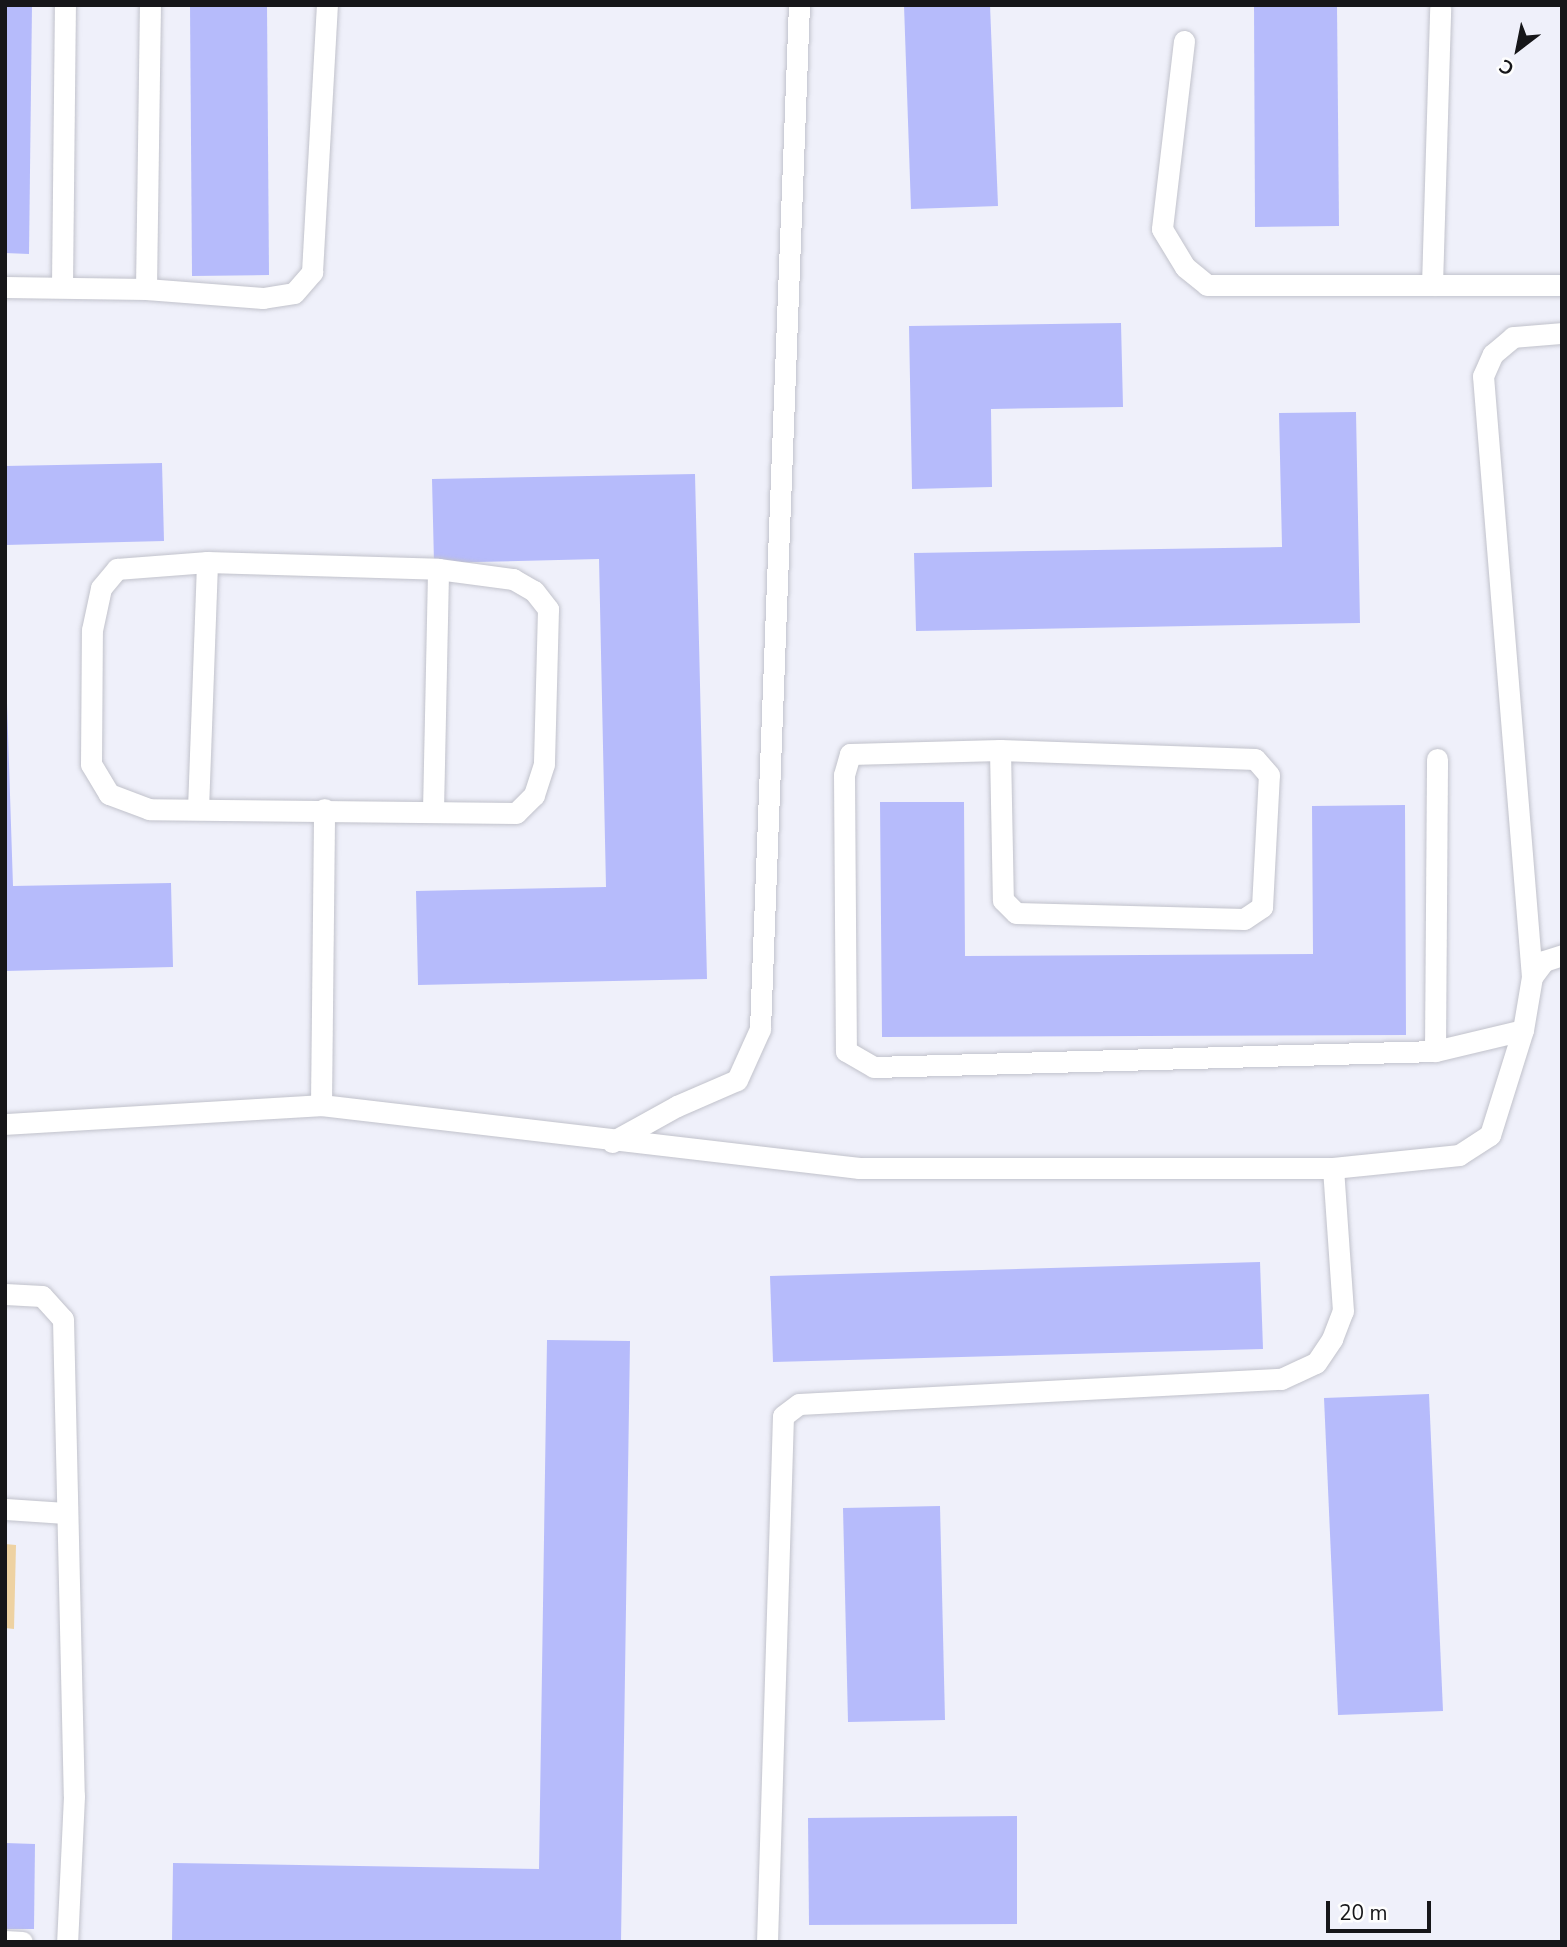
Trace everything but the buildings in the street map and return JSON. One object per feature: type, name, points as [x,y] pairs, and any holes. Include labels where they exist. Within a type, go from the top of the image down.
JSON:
[{"type":"lane","points":[[62,286],[65,5]]},
{"type":"lane","points":[[146,289],[150,5]]},
{"type":"lane","points":[[5,287],[146,289],[263,298],[294,293],[312,272],[327,5]]},
{"type":"lane","points":[[612,1142],[677,1106],[737,1080],[760,1029],[799,5]]},
{"type":"lane","points":[[1432,285],[1440,8]]},
{"type":"lane","points":[[1184,41],[1162,229],[1185,267],[1207,285],[1562,285]]},
{"type":"lane","points":[[5,1124],[321,1105],[612,1142],[859,1168],[1333,1168],[1459,1155],[1490,1135],[1523,1030],[1532,976],[1483,376],[1493,354],[1513,337],[1562,333]]},
{"type":"lane","points":[[198,809],[207,562]]},
{"type":"lane","points":[[207,562],[439,569],[513,579],[534,591],[548,609],[545,751],[534,795],[516,813],[149,809],[109,794],[91,764],[92,630],[101,588],[117,569],[207,562]]},
{"type":"lane","points":[[433,811],[439,569]]},
{"type":"lane","points":[[1000,750],[1003,900],[1016,913],[1244,919],[1262,907],[1269,775],[1255,759],[1000,750],[850,754],[844,775],[846,1051],[874,1066],[1435,1051],[1523,1030]]},
{"type":"lane","points":[[1435,1051],[1437,758]]},
{"type":"lane","points":[[321,1105],[324,809]]},
{"type":"lane","points":[[1532,976],[1544,961],[1562,955]]},
{"type":"lane","points":[[767,1942],[783,1416],[799,1404],[1281,1379],[1316,1363],[1332,1339],[1343,1311],[1333,1168]]},
{"type":"lane","points":[[5,1294],[42,1296],[63,1320],[74,1796],[67,1942]]},
{"type":"lane","points":[[5,1509],[66,1513]]},
{"type":"lane","points":[[5,1941],[22,1942]]},
{"type":"shaded area","points":[[5,1544],[16,1545],[14,1629],[5,1628]]}]
